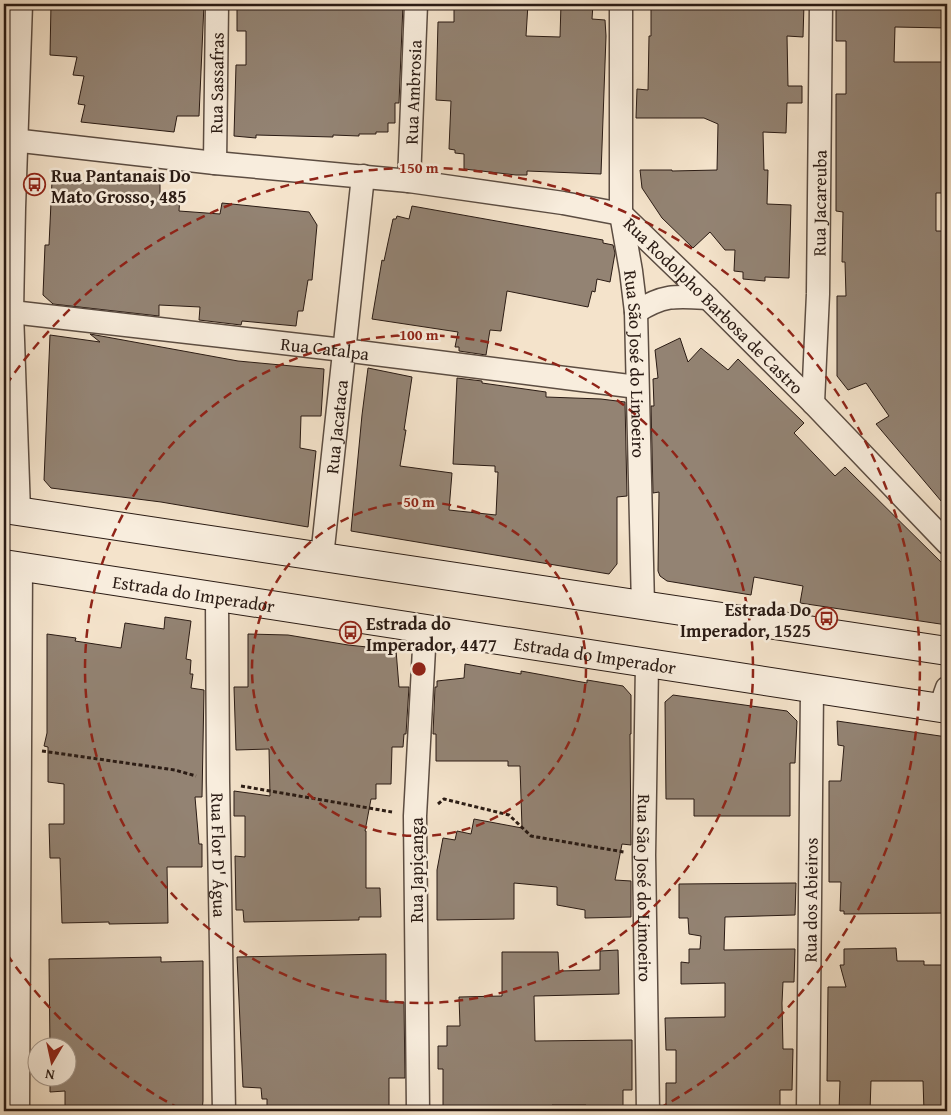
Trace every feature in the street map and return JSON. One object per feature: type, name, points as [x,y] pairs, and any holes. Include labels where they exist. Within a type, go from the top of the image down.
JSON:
[{"type":"main road","points":[[11,510],[947,651]]},
{"type":"main road","name":"Estrada do Imperador","points":[[12,565],[812,689],[945,702]]},
{"type":"street","points":[[11,510],[14,208],[10,139],[21,4]]},
{"type":"street","name":"Rua Sassafras","points":[[215,163],[217,4]]},
{"type":"street","name":"Rua Ambrosia","points":[[409,181],[416,4]]},
{"type":"street","name":"Rua São José do Limoeiro","points":[[621,4],[621,214],[636,312],[643,606]]},
{"type":"street","name":"Rua Jacareuba","points":[[813,403],[818,294],[821,4]]},
{"type":"street","name":"Rua Rodolpho Barbosa de Castro","points":[[10,139],[215,163],[409,181],[563,203],[621,214],[813,403],[947,543]]},
{"type":"street","name":"Rua Jacataca","points":[[322,557],[363,176]]},
{"type":"street","points":[[636,312],[651,302],[665,297],[708,298]]},
{"type":"street","name":"Rua Catalpa","points":[[12,312],[343,350],[637,387]]},
{"type":"street","points":[[12,565],[20,750],[18,1111]]},
{"type":"street","name":"Rua Flor D' Água","points":[[216,597],[224,1111]]},
{"type":"street","name":"Rua Japiçanga","points":[[418,1111],[416,816],[425,630]]},
{"type":"street","name":"Rua São José do Limoeiro","points":[[647,664],[644,855],[648,1111]]},
{"type":"street","name":"Rua dos Abieiros","points":[[808,1111],[812,689]]},
{"type":"path","points":[[20,750],[175,770],[218,782],[416,816],[428,811],[444,799],[509,815],[531,836],[644,855]]},
{"type":"building","points":[[51,4],[204,4],[199,116],[177,116],[174,132],[81,122],[85,105],[78,104],[84,76],[73,75],[77,57],[50,55]]},
{"type":"building","points":[[237,4],[403,4],[399,103],[395,103],[395,123],[388,123],[388,132],[359,134],[359,136],[333,135],[333,137],[256,135],[256,138],[234,136],[236,65],[246,65],[246,31],[237,31]]},
{"type":"building","points":[[454,4],[528,4],[526,36],[560,37],[561,4],[593,4],[592,19],[605,20],[606,36],[601,174],[527,171],[527,175],[516,175],[464,169],[464,154],[455,153],[455,150],[449,149],[451,101],[436,100],[438,22],[454,22]]},
{"type":"building","points":[[651,4],[804,4],[803,37],[787,36],[788,86],[802,86],[802,103],[787,103],[786,133],[763,132],[764,170],[768,170],[767,204],[791,205],[789,278],[765,277],[765,281],[743,279],[743,272],[734,271],[735,250],[725,250],[710,232],[693,248],[662,218],[642,188],[640,170],[717,170],[718,124],[704,118],[636,118],[637,89],[648,90]]},
{"type":"building","points":[[836,4],[947,4],[947,28],[895,27],[894,62],[947,62],[947,193],[936,193],[936,231],[947,231],[947,508],[876,424],[889,416],[866,383],[848,390],[837,376],[837,296],[846,296],[845,262],[842,262],[843,212],[836,211],[836,94],[846,94],[846,41],[836,41]]},
{"type":"building","points":[[86,178],[160,180],[160,196],[180,196],[179,211],[220,214],[222,203],[309,212],[317,225],[312,280],[308,280],[303,311],[298,311],[296,326],[242,321],[241,325],[199,320],[200,307],[159,305],[159,316],[53,304],[43,295],[45,245],[49,245],[52,181],[86,183]]},
{"type":"building","points":[[412,206],[603,240],[603,243],[613,245],[615,253],[610,282],[597,279],[595,292],[592,291],[588,307],[507,291],[501,331],[490,330],[486,355],[459,351],[459,347],[455,347],[458,332],[372,319],[382,260],[384,261],[393,219],[396,219],[397,216],[409,219]]},
{"type":"building","points":[[90,334],[238,361],[324,369],[321,416],[301,416],[300,448],[316,451],[308,527],[161,502],[51,488],[44,480],[50,335],[100,342]]},
{"type":"building","points":[[680,338],[688,362],[701,348],[728,370],[738,359],[804,423],[794,433],[835,476],[845,467],[947,568],[947,625],[800,603],[803,586],[754,577],[751,595],[667,581],[660,576],[658,571],[659,492],[653,493],[651,406],[654,406],[653,379],[658,378],[655,350]]},
{"type":"building","points":[[368,368],[412,377],[400,466],[452,473],[449,510],[496,515],[498,472],[495,472],[495,466],[453,464],[457,378],[546,392],[546,397],[625,402],[627,496],[617,497],[617,564],[609,574],[351,531]]},
{"type":"building","points":[[165,617],[191,621],[186,659],[191,660],[190,674],[193,674],[191,688],[204,690],[202,797],[195,797],[199,844],[202,844],[202,867],[167,867],[168,923],[62,923],[60,858],[50,858],[49,824],[64,824],[64,784],[48,782],[48,747],[44,746],[47,733],[47,634],[76,638],[75,641],[121,648],[125,623],[164,629]]},
{"type":"building","points":[[248,634],[288,635],[348,645],[396,650],[399,687],[409,687],[406,734],[404,734],[403,747],[392,747],[391,784],[376,784],[376,799],[371,799],[365,831],[366,888],[380,888],[381,917],[359,917],[359,920],[244,922],[243,910],[236,910],[235,856],[245,857],[245,816],[234,816],[234,791],[270,796],[269,749],[236,750],[234,687],[248,687]]},
{"type":"building","points":[[465,664],[521,674],[521,671],[587,683],[587,680],[623,686],[631,695],[631,845],[622,844],[615,880],[631,881],[631,917],[585,918],[585,910],[557,905],[557,887],[514,883],[514,919],[437,920],[437,870],[443,838],[455,840],[457,831],[471,834],[474,819],[522,828],[520,766],[508,766],[508,761],[436,761],[436,734],[433,734],[435,687],[437,687],[437,681],[464,678]]},
{"type":"building","points":[[673,695],[787,711],[797,721],[795,763],[790,763],[790,816],[694,816],[694,799],[666,799],[665,702]]},
{"type":"building","points":[[837,721],[947,737],[947,913],[844,914],[844,911],[840,911],[841,882],[829,882],[829,781],[841,781],[844,746],[838,745]]},
{"type":"building","points":[[796,883],[795,915],[725,917],[724,950],[795,949],[794,982],[783,982],[782,1003],[783,1049],[793,1049],[792,1090],[780,1090],[780,1111],[666,1111],[666,1083],[676,1083],[676,1050],[666,1050],[665,1018],[725,1017],[725,983],[681,984],[681,962],[689,963],[689,949],[700,949],[701,936],[689,934],[688,918],[679,918],[679,884]]},
{"type":"building","points":[[896,948],[897,961],[924,961],[924,965],[946,965],[947,1111],[924,1111],[923,1081],[871,1081],[870,1111],[839,1111],[840,1081],[827,1081],[828,987],[846,987],[840,965],[844,965],[844,949]]},
{"type":"building","points":[[618,950],[619,994],[534,996],[535,1041],[632,1040],[632,1090],[623,1090],[623,1111],[586,1111],[586,1105],[552,1105],[552,1111],[534,1111],[534,1109],[443,1110],[443,1069],[438,1069],[438,1046],[447,1046],[447,1026],[460,1026],[459,997],[502,996],[502,952],[558,952],[559,971],[600,970],[600,951]]},
{"type":"building","points":[[386,954],[386,1002],[404,1002],[405,1078],[389,1078],[389,1111],[267,1111],[267,1099],[262,1099],[261,1088],[243,1087],[237,957]]},
{"type":"building","points":[[161,957],[161,962],[203,961],[202,1111],[65,1111],[65,1091],[50,1092],[50,1088],[78,1088],[78,1038],[50,1038],[49,959]]},
{"type":"place","name":"Rua Pantanais Do Mato Grosso, 485","points":[[35,185]]},
{"type":"place","name":"Estrada Do Imperador, 1525","points":[[827,619]]},
{"type":"place","name":"Estrada do Imperador, 4477","points":[[350,633]]}]
